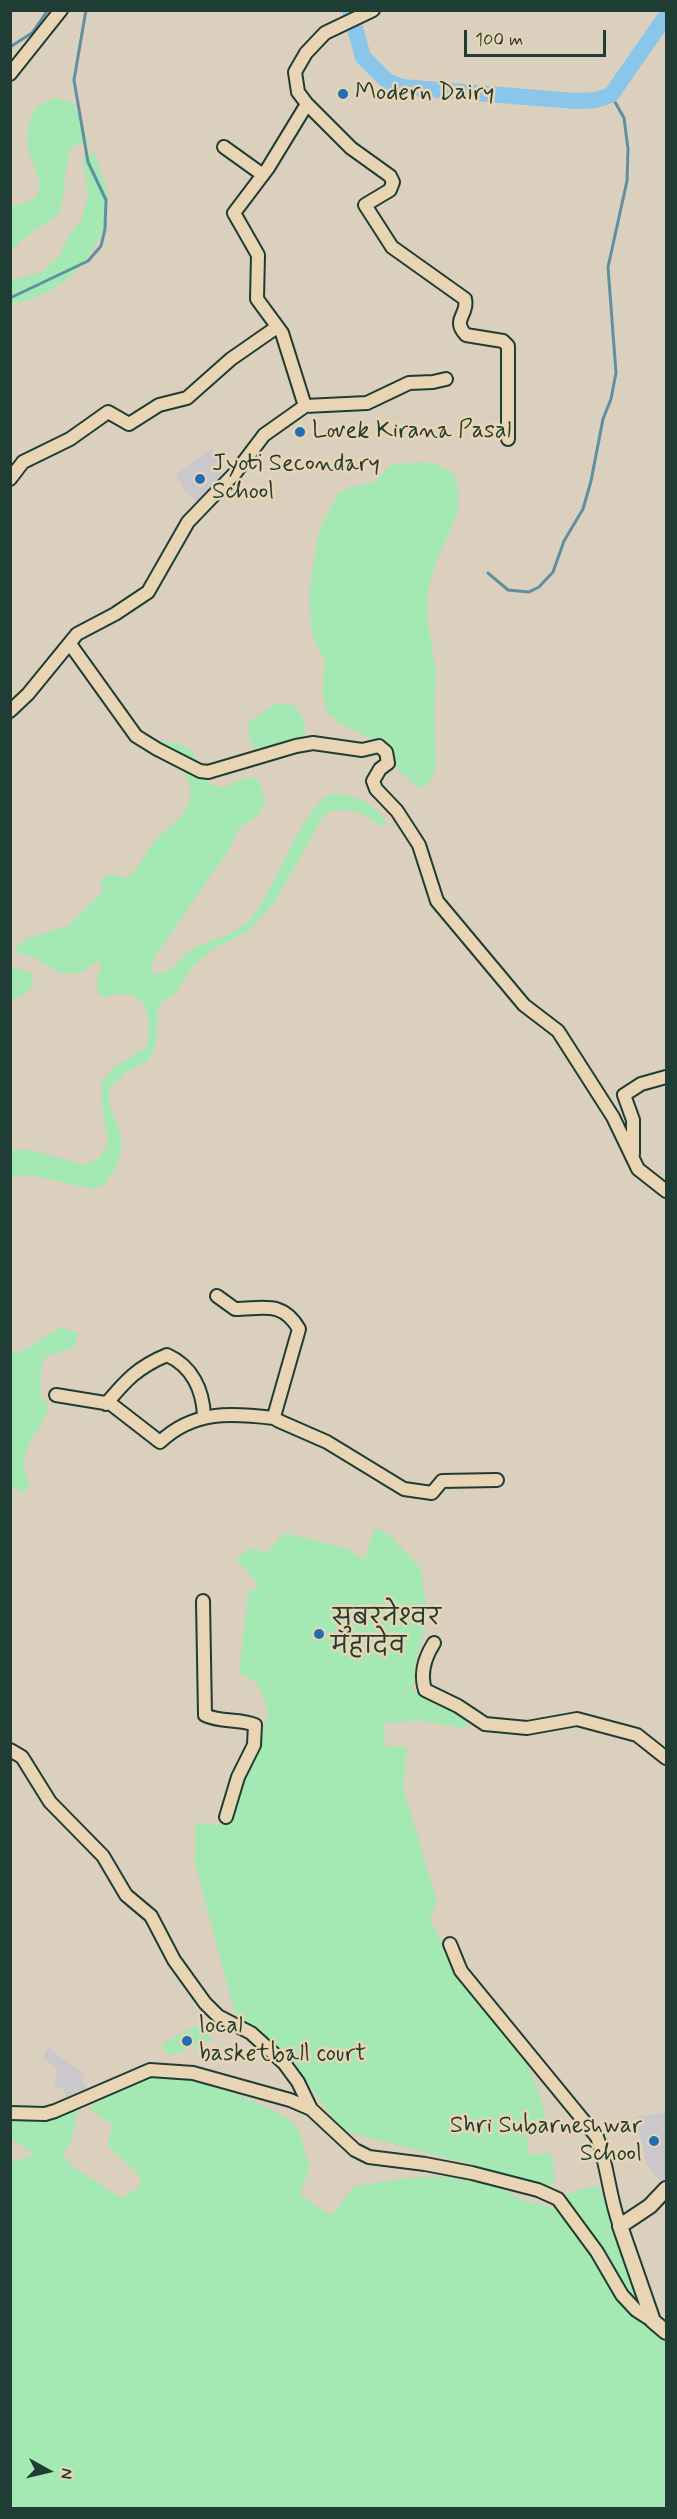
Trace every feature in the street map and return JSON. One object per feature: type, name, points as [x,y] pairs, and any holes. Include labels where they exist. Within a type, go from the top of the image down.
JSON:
[{"type":"street","points":[[10,74],[30,46],[61,10]]},
{"type":"street","points":[[373,10],[325,33],[306,53],[295,72],[298,92],[307,105],[351,148],[390,176],[393,182],[390,190],[365,205],[392,247],[465,299],[466,306],[459,320],[462,331],[466,335],[502,341],[508,346],[508,439]]},
{"type":"street","points":[[305,406],[282,333],[257,299],[258,255],[234,213],[263,176],[307,105]]},
{"type":"street","points":[[224,147],[263,176]]},
{"type":"street","points":[[10,479],[23,462],[70,439],[108,412],[129,424],[159,405],[187,398],[231,359],[277,327]]},
{"type":"street","points":[[10,711],[77,634],[115,614],[148,592],[188,522],[236,472],[264,435],[305,406],[367,403],[409,382],[433,382],[446,378]]},
{"type":"street","points":[[70,644],[136,735],[145,743],[200,771],[224,768],[313,743],[362,750],[379,746],[386,753],[388,762],[380,769],[373,781],[376,789],[397,811],[419,844],[437,901],[524,1005],[558,1031],[570,1046],[586,1076],[613,1117],[638,1169],[666,1191]]},
{"type":"street","points":[[633,1160],[633,1120],[624,1095],[641,1084],[666,1077]]},
{"type":"street","points":[[217,1296],[235,1309],[258,1306],[284,1311],[293,1318],[299,1329],[292,1360],[280,1388],[274,1418]]},
{"type":"street","points":[[106,1404],[121,1385],[145,1364],[167,1355],[181,1361],[196,1382],[204,1405],[204,1416]]},
{"type":"street","points":[[56,1395],[111,1404],[160,1442],[175,1428],[204,1416],[251,1415],[274,1418],[327,1442],[404,1490],[432,1493],[442,1481],[497,1480]]},
{"type":"street","points":[[203,1601],[205,1715],[213,1719],[240,1721],[255,1725],[254,1745],[237,1777],[226,1817]]},
{"type":"street","points":[[434,1643],[428,1652],[422,1675],[425,1690],[458,1706],[478,1721],[515,1729],[577,1719],[637,1735],[666,1758]]},
{"type":"street","points":[[10,1750],[22,1757],[50,1802],[103,1856],[126,1895],[152,1916],[174,1959],[206,2003],[218,2016],[251,2033],[284,2063],[298,2082],[311,2109]]},
{"type":"street","points":[[450,1944],[461,1971],[597,2137],[603,2152],[613,2208],[653,2321]]},
{"type":"street","points":[[10,2113],[45,2114],[144,2072],[166,2070],[235,2083],[290,2100],[311,2109],[355,2150],[369,2157],[472,2173],[538,2190],[558,2199],[597,2252],[622,2295],[636,2310],[666,2332]]},
{"type":"street","points":[[620,2226],[650,2206],[666,2189]]},
{"type":"shaded area","name":"Jyoti Secondary School","points":[[212,449],[220,458],[222,484],[201,506],[185,491],[176,474]]},
{"type":"shaded area","points":[[48,2048],[85,2074],[82,2081],[87,2088],[66,2097],[63,2088],[55,2088],[56,2067],[42,2058]]},
{"type":"shaded area","name":"Shri Subarneshwar School","points":[[666,2112],[666,2182],[664,2185],[647,2166],[635,2117]]},
{"type":"green space","points":[[55,98],[74,103],[88,141],[69,148],[61,210],[51,221],[30,233],[11,251],[11,205],[24,204],[37,196],[40,183],[27,146],[29,121],[36,107]]},
{"type":"green space","points":[[88,151],[95,155],[108,199],[105,223],[98,240],[88,256],[62,283],[29,300],[11,303],[11,278],[16,279],[42,272],[60,255],[70,233],[81,222],[88,197],[83,158]]},
{"type":"green space","points":[[423,462],[438,465],[455,475],[459,491],[457,515],[437,560],[428,588],[427,617],[436,672],[434,713],[436,759],[434,774],[426,786],[418,787],[399,771],[392,755],[383,744],[339,723],[327,713],[322,693],[325,661],[315,642],[311,627],[309,593],[319,531],[337,495],[344,489],[375,482],[390,465]]},
{"type":"green space","points":[[280,703],[295,706],[304,720],[306,734],[285,745],[254,748],[248,735],[249,722]]},
{"type":"green space","points":[[150,740],[174,743],[187,748],[195,757],[206,780],[215,786],[227,786],[247,778],[259,781],[266,802],[258,815],[239,828],[229,849],[154,958],[153,973],[165,972],[194,948],[240,928],[253,916],[270,889],[300,830],[321,800],[332,794],[359,799],[374,808],[388,824],[381,826],[361,814],[346,810],[324,815],[274,903],[246,932],[211,950],[193,966],[176,993],[162,1002],[158,1009],[157,1039],[152,1055],[148,1061],[127,1072],[110,1088],[111,1108],[122,1147],[113,1172],[104,1183],[92,1189],[31,1175],[11,1177],[11,1149],[36,1151],[79,1164],[86,1164],[101,1157],[108,1142],[102,1104],[102,1081],[113,1068],[147,1047],[149,1030],[147,1013],[139,1000],[123,994],[104,997],[98,993],[97,977],[102,962],[95,962],[82,972],[60,973],[33,957],[17,953],[17,945],[30,937],[68,926],[103,891],[100,880],[111,874],[125,878],[130,875],[154,842],[184,812],[190,801],[191,790],[188,781],[175,762]]},
{"type":"green space","points":[[11,967],[31,972],[33,983],[29,990],[11,1000]]},
{"type":"green space","points":[[59,1328],[78,1332],[75,1347],[46,1357],[42,1364],[40,1394],[48,1407],[43,1422],[27,1448],[24,1467],[29,1488],[24,1492],[10,1487],[10,1429],[13,1421],[10,1408],[11,1353],[25,1350]]},
{"type":"green space","points":[[375,1527],[392,1537],[421,1569],[428,1615],[416,1661],[413,1691],[467,1716],[466,1728],[418,1721],[384,1723],[385,1746],[407,1747],[403,1788],[437,1901],[430,1919],[455,1971],[526,2062],[540,2095],[549,2132],[526,2135],[529,2155],[552,2153],[555,2180],[548,2186],[503,2173],[498,2187],[522,2200],[564,2211],[568,2193],[598,2185],[647,2306],[666,2334],[666,2508],[11,2508],[10,2163],[35,2154],[11,2139],[11,2118],[79,2107],[71,2143],[62,2155],[69,2164],[121,2198],[140,2187],[140,2176],[107,2145],[113,2125],[88,2108],[135,2081],[162,2073],[191,2079],[231,2092],[270,2109],[294,2124],[301,2135],[310,2165],[300,2195],[331,2216],[354,2186],[409,2178],[448,2177],[484,2184],[478,2166],[339,2128],[308,2083],[256,2045],[234,2010],[195,1863],[195,1823],[220,1825],[231,1789],[257,1758],[268,1711],[258,1684],[239,1672],[248,1593],[259,1585],[236,1558],[249,1548],[267,1552],[284,1533],[346,1548],[364,1560]]},
{"type":"green space","name":"local basketball court","points":[[203,2022],[212,2039],[172,2055],[164,2051],[162,2044]]},
{"type":"waterway","points":[[10,47],[32,33],[48,10]]},
{"type":"waterway","points":[[10,298],[88,261],[101,246],[105,229],[106,200],[88,162],[74,80],[86,10]]},
{"type":"waterway","points":[[350,10],[363,57],[387,81],[402,87],[575,101],[596,100],[611,95],[666,16]]},
{"type":"waterway","points":[[488,573],[508,590],[529,592],[539,587],[553,572],[564,541],[583,509],[591,481],[603,419],[611,399],[616,373],[608,267],[627,181],[628,149],[624,118],[611,95]]},
{"type":"place","name":"Modern Dairy","points":[[343,94]]},
{"type":"place","name":"Lovek Kirana Pasal","points":[[300,432]]},
{"type":"place","name":"Jyoti Secondary School","points":[[200,479]]},
{"type":"place","name":"सुबरनेश्वर महादेव","points":[[319,1634]]},
{"type":"place","name":"local basketball court","points":[[187,2041]]},
{"type":"place","name":"Shri Subarneshwar School","points":[[654,2141]]}]
